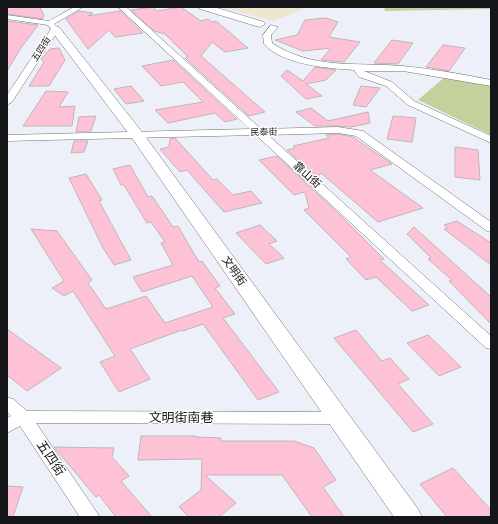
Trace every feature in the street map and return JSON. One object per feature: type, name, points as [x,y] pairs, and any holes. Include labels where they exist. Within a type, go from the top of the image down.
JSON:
[{"type":"street","name":"五四街","points":[[7,102],[52,26],[79,7]]},
{"type":"street","name":"靠山街","points":[[122,7],[491,344]]},
{"type":"street","points":[[203,7],[260,24]]},
{"type":"street","points":[[7,17],[52,26]]},
{"type":"street","name":"文明街","points":[[52,26],[137,135],[409,517]]},
{"type":"street","points":[[274,27],[267,35],[268,44],[276,51],[330,66],[412,70],[491,83]]},
{"type":"street","points":[[363,68],[358,70],[362,75],[389,84],[411,103],[491,140]]},
{"type":"street","points":[[7,86],[16,88]]},
{"type":"street","name":"民泰街","points":[[7,138],[338,130],[358,133],[491,228]]},
{"type":"street","name":"五四街","points":[[7,403],[23,417],[91,517]]},
{"type":"street","points":[[7,426],[23,417]]},
{"type":"street","name":"文明街南巷","points":[[23,417],[338,418]]},
{"type":"shaded area","points":[[220,7],[309,7],[273,21]]},
{"type":"green space","points":[[384,7],[491,7],[491,9],[385,11]]},
{"type":"green space","points":[[446,76],[491,84],[491,135],[418,100]]},
{"type":"building","points":[[7,7],[40,7],[44,16],[42,19],[7,14]]},
{"type":"building","points":[[153,7],[157,11],[181,7],[201,21],[208,19],[212,22],[216,21],[248,48],[225,52],[212,42],[201,56],[265,112],[249,116],[185,58],[188,57],[165,34],[154,31],[131,10]]},
{"type":"building","points":[[79,11],[93,13],[88,16],[120,11],[143,33],[115,37],[109,30],[88,49],[66,19]]},
{"type":"building","points":[[326,18],[338,22],[329,37],[360,42],[344,62],[321,60],[331,48],[303,51],[275,40],[297,35],[305,20]]},
{"type":"building","points":[[7,21],[38,25],[21,48],[7,71]]},
{"type":"building","points":[[392,40],[413,43],[398,64],[374,63]]},
{"type":"building","points":[[443,45],[465,48],[449,71],[426,67]]},
{"type":"building","points":[[59,48],[65,60],[49,86],[29,86],[44,62],[41,59],[50,49]]},
{"type":"building","points":[[173,60],[237,119],[225,122],[215,113],[168,123],[155,110],[203,102],[183,82],[161,86],[142,66]]},
{"type":"building","points":[[315,67],[336,70],[326,80],[306,84],[322,96],[306,99],[281,76],[287,70],[303,81]]},
{"type":"building","points":[[131,86],[144,101],[126,104],[114,89]]},
{"type":"building","points":[[361,86],[380,88],[366,107],[353,105]]},
{"type":"building","points":[[46,91],[68,92],[59,107],[75,106],[72,126],[23,126]]},
{"type":"building","points":[[311,108],[328,121],[368,112],[370,123],[351,127],[315,126],[296,112]]},
{"type":"building","points":[[96,116],[91,131],[76,132],[79,117]]},
{"type":"building","points":[[393,116],[416,118],[412,142],[387,139]]},
{"type":"building","points":[[338,134],[353,137],[392,164],[370,170],[423,208],[378,222],[321,173],[317,177],[287,150],[295,148],[293,146],[329,138],[326,135]]},
{"type":"building","points":[[175,138],[213,180],[217,179],[233,195],[251,191],[262,203],[224,212],[187,170],[180,172],[160,149],[169,147],[170,139]]},
{"type":"building","points":[[74,141],[88,141],[84,152],[71,153]]},
{"type":"building","points":[[455,147],[478,150],[480,180],[455,177]]},
{"type":"building","points":[[277,156],[339,214],[384,259],[380,260],[429,305],[412,311],[376,277],[366,280],[346,259],[351,257],[304,210],[309,208],[305,192],[294,195],[259,160]]},
{"type":"building","points":[[130,165],[148,197],[152,196],[173,227],[178,226],[199,262],[202,261],[220,286],[215,288],[235,314],[223,318],[279,392],[258,400],[203,324],[130,349],[150,379],[119,392],[100,362],[115,356],[73,291],[64,296],[52,288],[64,281],[31,229],[57,231],[92,280],[88,283],[106,309],[146,296],[165,323],[213,307],[192,276],[142,292],[133,277],[173,265],[161,243],[165,242],[151,222],[147,223],[124,185],[121,185],[113,169]]},
{"type":"building","points":[[86,174],[102,200],[99,201],[131,260],[114,265],[103,248],[69,178]]},
{"type":"building","points":[[457,221],[491,243],[491,265],[444,229],[448,228],[444,225]]},
{"type":"building","points":[[260,225],[277,241],[269,244],[284,258],[266,264],[236,233]]},
{"type":"building","points":[[414,227],[491,297],[491,324],[449,281],[452,280],[428,259],[431,258],[407,234]]},
{"type":"building","points":[[7,329],[61,368],[27,391],[7,375]]},
{"type":"building","points":[[356,330],[382,361],[390,358],[409,379],[398,384],[433,424],[413,432],[334,338]]},
{"type":"building","points":[[428,335],[461,367],[439,376],[407,343]]},
{"type":"building","points":[[141,436],[196,436],[221,438],[221,441],[294,441],[314,448],[336,480],[323,487],[344,517],[312,517],[282,475],[205,475],[236,503],[219,517],[189,517],[179,507],[201,490],[202,459],[138,460]]},
{"type":"building","points":[[54,447],[114,448],[112,457],[129,476],[121,481],[152,517],[116,517],[99,495],[96,497]]},
{"type":"building","points":[[453,468],[491,510],[491,517],[447,517],[420,484]]},
{"type":"building","points":[[7,486],[23,487],[13,517],[7,517]]}]
